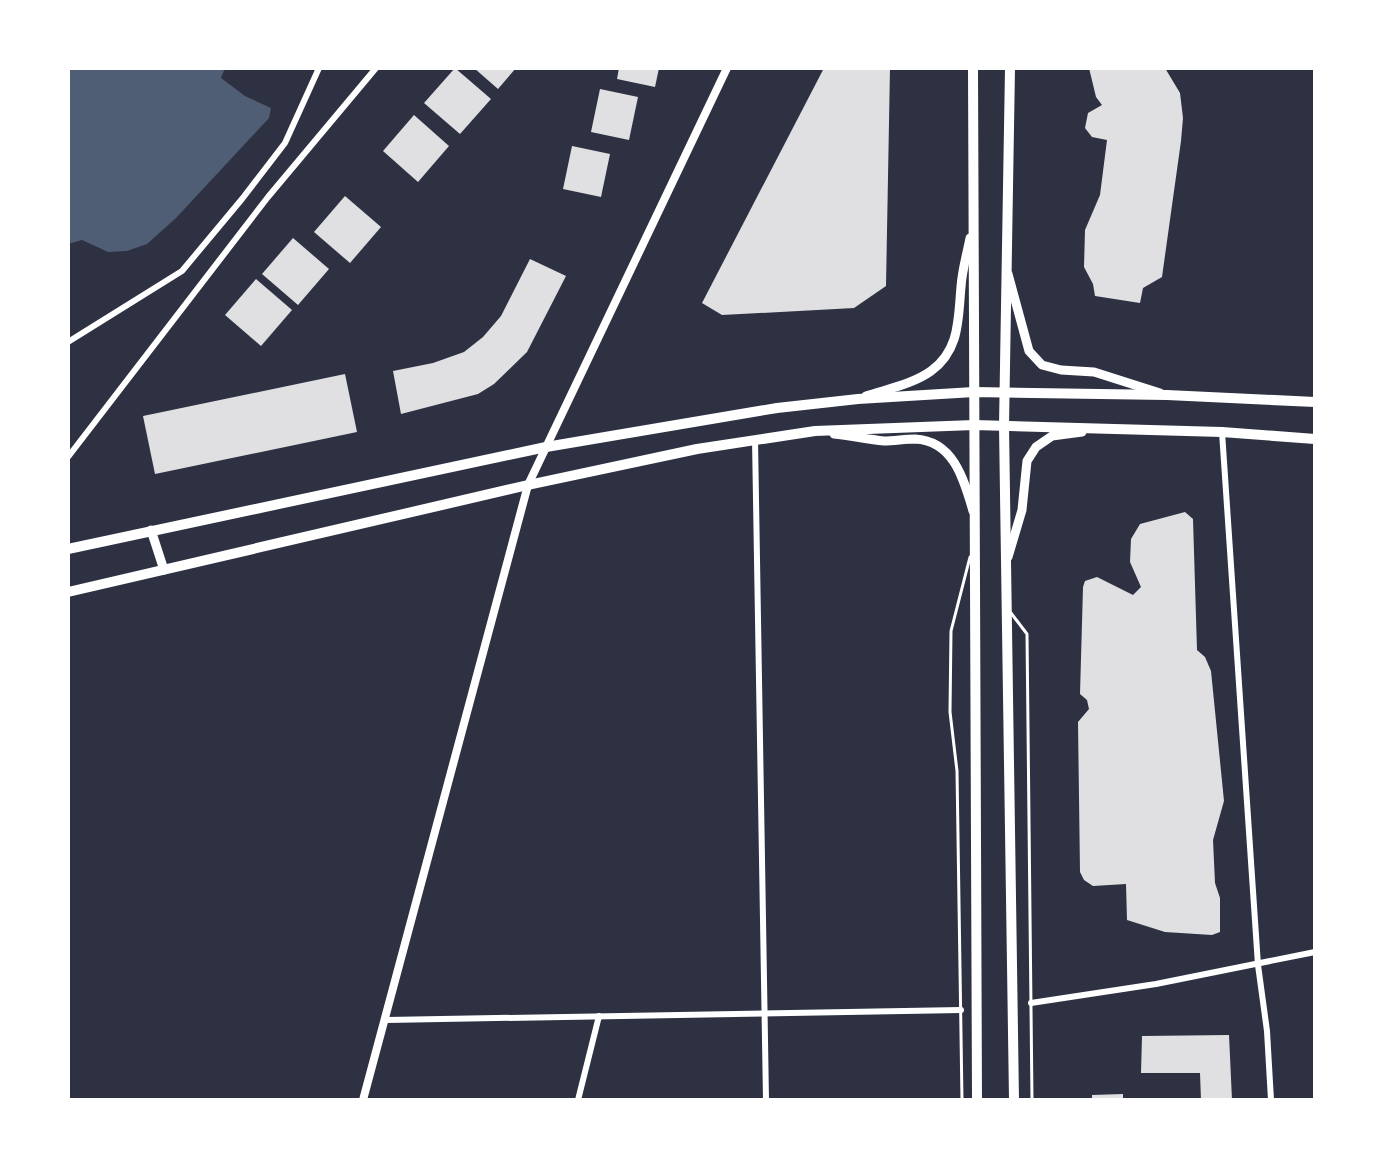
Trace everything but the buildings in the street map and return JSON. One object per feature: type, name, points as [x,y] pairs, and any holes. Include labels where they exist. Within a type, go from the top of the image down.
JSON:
[{"type":"main road","points":[[973,68],[977,1100]]},
{"type":"main road","points":[[1010,68],[1004,426],[1014,1100]]},
{"type":"main road","points":[[858,399],[929,373],[946,357],[956,338],[961,284],[973,226]]},
{"type":"main road","points":[[1007,271],[1029,351],[1042,365],[1061,370],[1094,372],[1167,395]]},
{"type":"main road","points":[[68,549],[546,447],[777,408],[858,399],[974,392],[1167,395],[1315,402]]},
{"type":"main road","points":[[68,592],[528,485],[697,449],[815,431],[974,425],[1222,432],[1315,439]]},
{"type":"main road","points":[[1006,564],[1022,510],[1027,461],[1036,447],[1052,436],[1121,429]]},
{"type":"main road","points":[[815,431],[885,441],[916,439],[930,442],[947,452],[962,474],[976,517]]},
{"type":"main road","points":[[151,530],[164,570]]},
{"type":"street","points":[[68,342],[182,271],[285,143],[319,68]]},
{"type":"street","points":[[68,457],[268,197],[376,68]]},
{"type":"street","points":[[363,1100],[528,485],[727,68]]},
{"type":"street","points":[[1222,432],[1258,965],[1267,1031],[1271,1100]]},
{"type":"street","points":[[755,439],[766,1100]]},
{"type":"street","points":[[1031,1003],[1156,984],[1315,952]]},
{"type":"street","points":[[386,1020],[961,1010]]},
{"type":"street","points":[[578,1100],[599,1016]]},
{"type":"lane","points":[[962,1100],[957,771],[950,712],[951,631],[975,538]]},
{"type":"lane","points":[[1007,608],[1027,634],[1032,1100]]},
{"type":"water","points":[[68,68],[225,68],[221,78],[245,96],[271,108],[269,118],[176,218],[147,244],[127,251],[108,252],[82,240],[68,244]]}]
